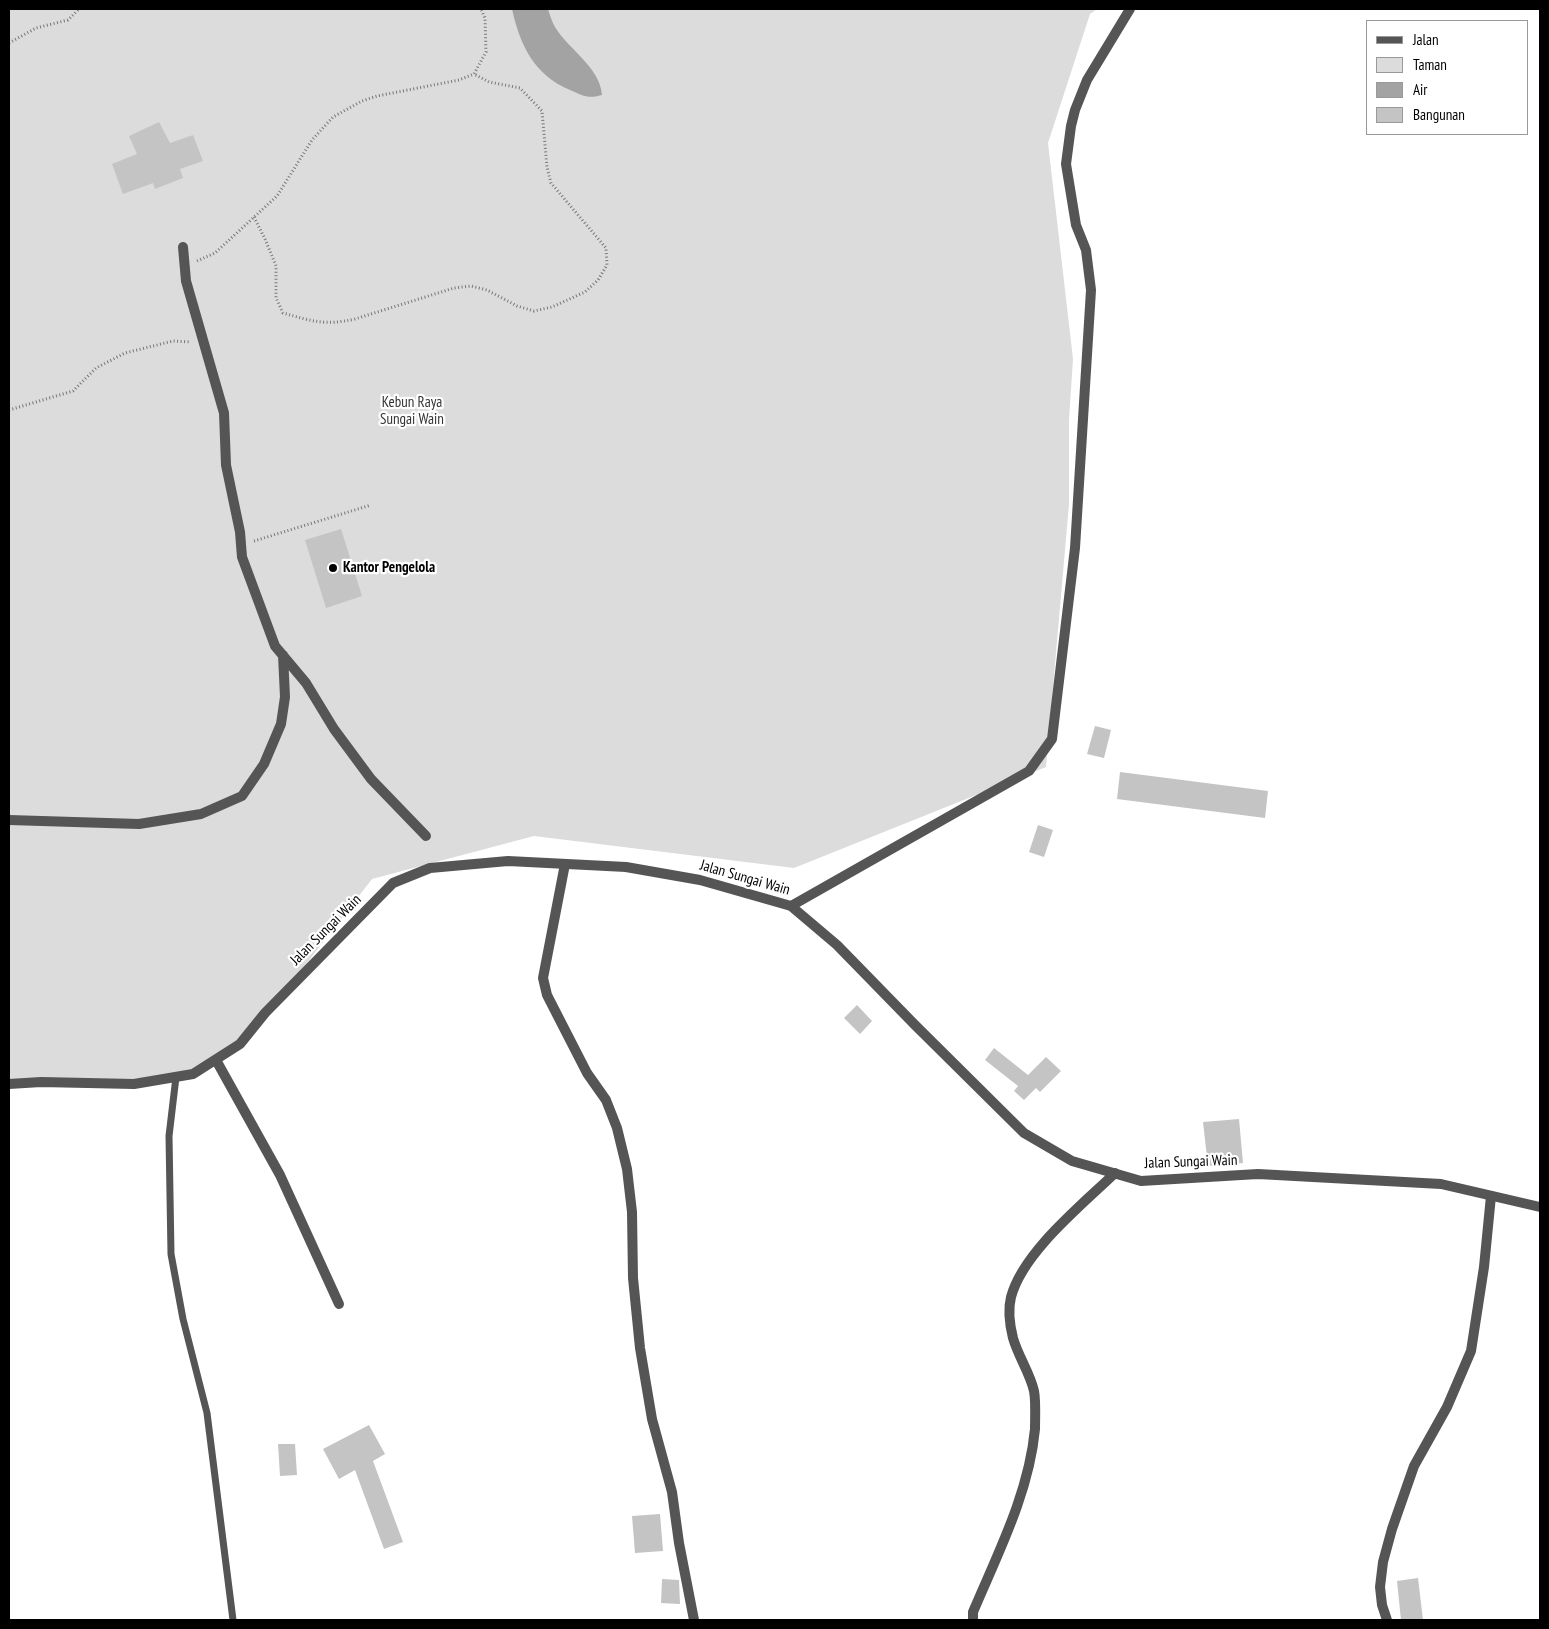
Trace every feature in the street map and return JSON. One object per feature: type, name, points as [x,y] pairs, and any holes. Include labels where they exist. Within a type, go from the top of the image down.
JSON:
[{"type":"street","points":[[791,906],[1029,772],[1052,739],[1075,548],[1091,290],[1086,250],[1076,225],[1066,164],[1071,126],[1087,80],[1130,9]]},
{"type":"street","points":[[183,247],[186,281],[224,412],[226,465],[242,557],[275,646],[306,683],[334,729],[372,779],[426,836]]},
{"type":"street","points":[[9,820],[140,824],[201,814],[242,796],[264,764],[281,724],[285,697],[283,655]]},
{"type":"street","name":"Jalan Sungai Wain","points":[[9,1084],[41,1082],[134,1084],[192,1074],[240,1044],[265,1013],[393,883],[430,868],[508,861],[626,867],[700,880],[791,906],[837,945],[1024,1133],[1072,1161],[1141,1180],[1258,1174],[1441,1184],[1540,1207]]},
{"type":"street","points":[[565,864],[543,978],[547,995],[588,1073],[606,1100],[617,1128],[627,1169],[632,1212],[633,1278],[640,1348],[652,1419],[672,1492],[679,1543],[694,1620]]},
{"type":"street","points":[[216,1060],[280,1175],[339,1304]]},
{"type":"street","points":[[972,1620],[973,1612],[1014,1515],[1030,1464],[1035,1428],[1034,1392],[1013,1338],[1010,1318],[1011,1299],[1016,1282],[1028,1262],[1063,1222],[1115,1173]]},
{"type":"street","points":[[1387,1620],[1382,1605],[1380,1587],[1383,1562],[1414,1466],[1447,1407],[1471,1351],[1484,1267],[1491,1196]]},
{"type":"lane","points":[[176,1077],[169,1136],[170,1254],[183,1319],[207,1413],[233,1620]]},
{"type":"path","points":[[9,43],[36,28],[68,20],[79,9]]},
{"type":"path","points":[[184,264],[201,260],[215,253],[277,196],[312,140],[333,117],[362,101],[377,96],[459,80],[474,74],[486,52],[485,18],[481,9]]},
{"type":"path","points":[[254,217],[276,266],[276,298],[283,313],[321,323],[339,323],[454,288],[471,286],[487,290],[517,306],[534,311],[552,307],[585,292],[598,280],[607,265],[606,248],[551,183],[547,167],[542,111],[520,88],[489,82],[474,74]]},
{"type":"path","points":[[9,410],[73,391],[96,368],[125,353],[174,341],[204,343]]},
{"type":"path","points":[[241,545],[371,505]]},
{"type":"green space","name":"Kebun Raya Sungai Wain","points":[[9,9],[1097,9],[1090,14],[1048,143],[1073,359],[1069,420],[1069,504],[1046,767],[794,868],[534,836],[372,879],[241,1048],[173,1079],[9,1080]]},
{"type":"water","points":[[512,9],[548,9],[554,25],[561,35],[596,76],[602,95],[589,97],[582,95],[558,84],[547,76],[530,57],[524,46]]},
{"type":"building","points":[[159,122],[170,143],[193,135],[203,161],[180,169],[183,178],[155,189],[153,183],[123,194],[112,164],[137,154],[129,136]]},
{"type":"building","name":"Kantor Pengelola","points":[[341,529],[362,596],[326,608],[305,540]]},
{"type":"building","points":[[1095,726],[1111,730],[1104,758],[1087,754]]},
{"type":"building","points":[[1120,772],[1268,791],[1265,818],[1117,799]]},
{"type":"building","points":[[1038,825],[1053,830],[1044,857],[1029,852]]},
{"type":"building","points":[[857,1005],[872,1021],[860,1034],[844,1018]]},
{"type":"building","points":[[994,1048],[1028,1075],[1046,1057],[1061,1071],[1040,1092],[1036,1088],[1024,1100],[1014,1091],[1018,1086],[985,1060]]},
{"type":"building","points":[[1239,1119],[1243,1163],[1208,1166],[1203,1122]]},
{"type":"building","points":[[369,1425],[385,1454],[373,1461],[403,1542],[384,1549],[355,1470],[339,1479],[323,1449]]},
{"type":"building","points":[[278,1444],[295,1444],[297,1475],[280,1476]]},
{"type":"building","points":[[660,1514],[663,1551],[635,1553],[632,1516]]},
{"type":"building","points":[[1418,1578],[1423,1620],[1401,1620],[1397,1581]]},
{"type":"building","points":[[662,1579],[679,1580],[680,1604],[661,1603]]},
{"type":"place","name":"Kantor Pengelola","points":[[333,568]]}]
